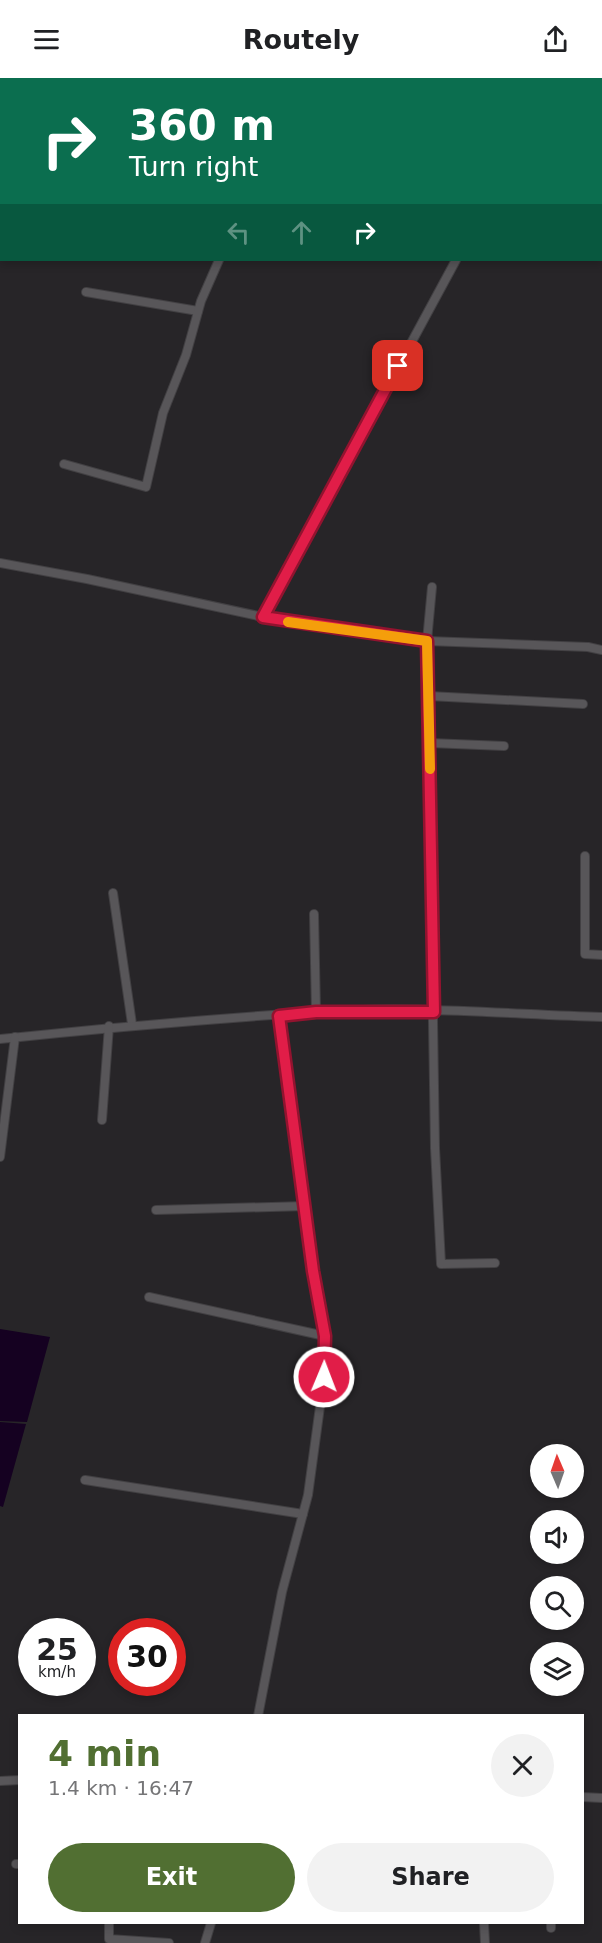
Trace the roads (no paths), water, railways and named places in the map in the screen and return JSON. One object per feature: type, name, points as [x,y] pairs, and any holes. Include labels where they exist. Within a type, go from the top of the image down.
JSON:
[{"type":"street","points":[[64,465],[146,487],[163,412],[186,355],[198,311],[219,261]]},
{"type":"street","points":[[263,617],[455,261]]},
{"type":"street","points":[[86,292],[198,311]]},
{"type":"street","points":[[0,563],[87,579],[263,617],[427,641],[588,647],[602,650]]},
{"type":"street","points":[[432,587],[427,641],[435,1148],[441,1264],[495,1263]]},
{"type":"street","points":[[429,696],[583,705]]},
{"type":"street","points":[[430,743],[504,746]]},
{"type":"street","points":[[585,856],[585,954],[602,955]]},
{"type":"street","points":[[112,893],[132,1024]]},
{"type":"street","points":[[314,914],[316,1012]]},
{"type":"street","points":[[0,1039],[132,1024],[316,1012],[434,1012],[602,1017]]},
{"type":"street","points":[[258,1714],[282,1592],[303,1514],[319,1426],[325,1336],[313,1271],[279,1016]]},
{"type":"street","points":[[102,1120],[109,1026]]},
{"type":"street","points":[[0,1157],[15,1037]]},
{"type":"street","points":[[156,1210],[306,1206]]},
{"type":"street","points":[[149,1297],[325,1336]]},
{"type":"street","points":[[85,1480],[303,1514]]},
{"type":"street","points":[[0,1781],[18,1780]]},
{"type":"street","points":[[584,1797],[602,1798]]},
{"type":"street","points":[[109,1924],[109,1939],[169,1943]]},
{"type":"street","points":[[205,1943],[211,1924]]},
{"type":"street","points":[[484,1924],[485,1943]]}]
